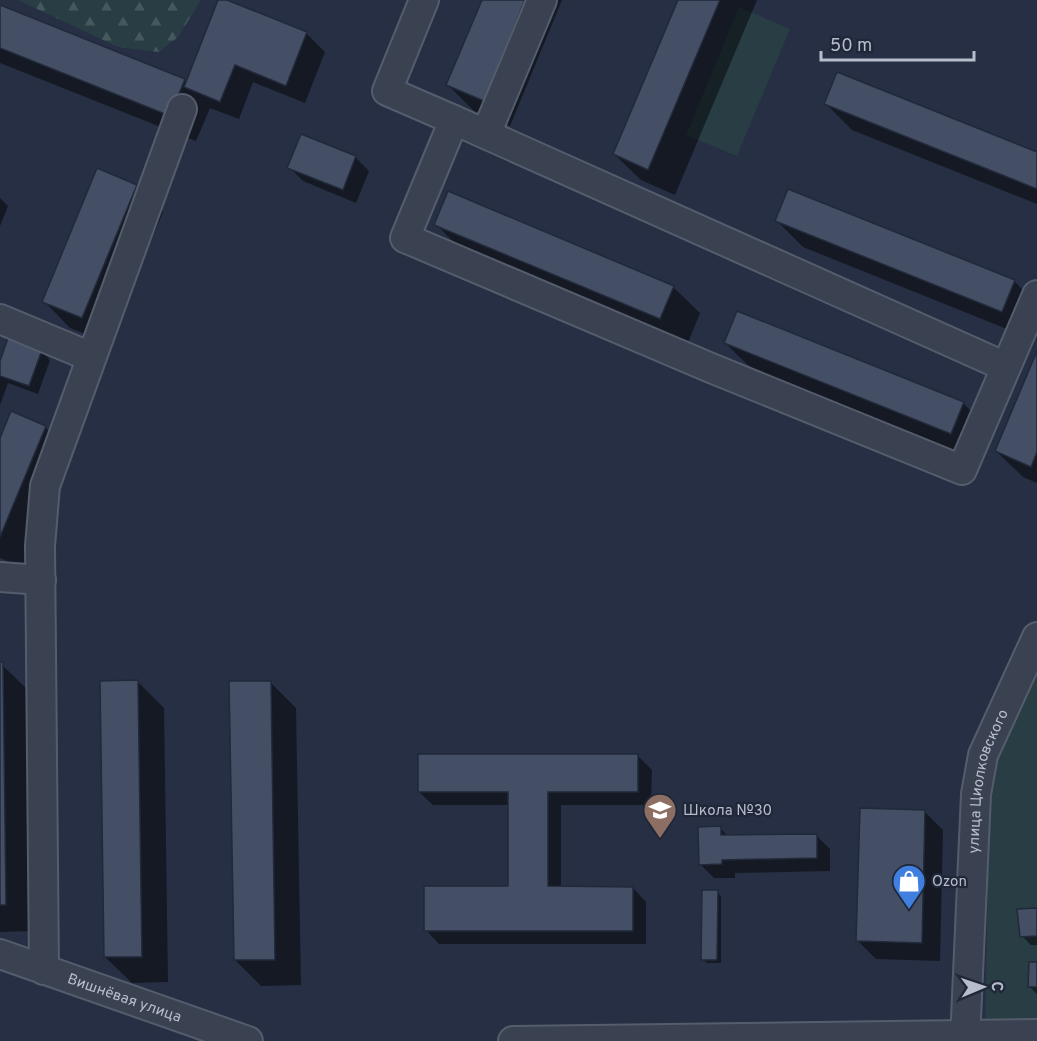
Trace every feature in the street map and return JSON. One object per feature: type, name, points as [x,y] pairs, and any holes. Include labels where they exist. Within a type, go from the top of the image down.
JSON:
[{"type":"street","points":[[424,0],[387,91],[1006,367]]},
{"type":"street","points":[[486,134],[542,0]]},
{"type":"street","points":[[44,970],[40,546],[45,486],[182,109]]},
{"type":"street","points":[[454,120],[405,238],[711,368],[962,470],[1037,295]]},
{"type":"street","points":[[0,319],[91,357]]},
{"type":"street","points":[[0,578],[40,580]]},
{"type":"street","name":"улица Циолковского","points":[[965,1037],[976,794],[983,755],[1037,637]]},
{"type":"street","name":"Вишнёвая улица","points":[[0,954],[248,1041]]},
{"type":"street","points":[[513,1041],[965,1037],[1037,1034]]},
{"type":"green space","points":[[18,0],[201,0],[178,37],[159,52],[118,47]]},
{"type":"green space","points":[[739,7],[790,29],[737,156],[686,135]]},
{"type":"green space","points":[[1037,662],[1037,1032],[985,1032],[990,769]]},
{"type":"building","points":[[218,0],[227,0],[307,32],[286,86],[235,65],[220,102],[184,87]]},
{"type":"building","points":[[482,0],[525,0],[484,101],[446,85]]},
{"type":"building","points":[[678,0],[720,0],[648,170],[613,154]]},
{"type":"building","points":[[0,5],[185,79],[170,116],[0,48]]},
{"type":"building","points":[[837,72],[1037,152],[1037,189],[824,104]]},
{"type":"building","points":[[301,134],[356,156],[343,190],[287,168]]},
{"type":"building","points":[[97,168],[137,185],[82,318],[42,302]]},
{"type":"building","points":[[788,189],[1015,280],[1002,312],[775,221]]},
{"type":"building","points":[[448,191],[674,286],[660,319],[434,225]]},
{"type":"building","points":[[737,311],[964,402],[951,434],[724,343]]},
{"type":"building","points":[[8,338],[42,350],[29,386],[0,376],[0,361]]},
{"type":"building","points":[[1037,351],[1037,452],[1031,467],[995,451]]},
{"type":"building","points":[[11,411],[46,426],[0,537],[0,438]]},
{"type":"building","points":[[0,662],[3,662],[6,905],[0,905]]},
{"type":"building","points":[[138,680],[142,957],[104,957],[100,681]]},
{"type":"building","points":[[229,681],[271,681],[275,960],[234,960]]},
{"type":"building","points":[[418,754],[638,754],[638,792],[548,792],[548,886],[633,887],[633,931],[424,931],[424,886],[508,886],[508,792],[418,792]]},
{"type":"building","points":[[860,808],[925,810],[922,943],[856,941]]},
{"type":"building","points":[[721,826],[721,835],[817,834],[817,858],[722,860],[722,864],[699,865],[698,827]]},
{"type":"building","points":[[702,890],[718,890],[717,960],[701,960]]},
{"type":"building","points":[[1037,908],[1037,936],[1020,937],[1017,909]]},
{"type":"building","points":[[1029,962],[1037,962],[1037,987],[1028,987]]},
{"type":"place","name":"Школа №30","points":[[660,839]]},
{"type":"place","name":"Ozon","points":[[909,910]]}]
